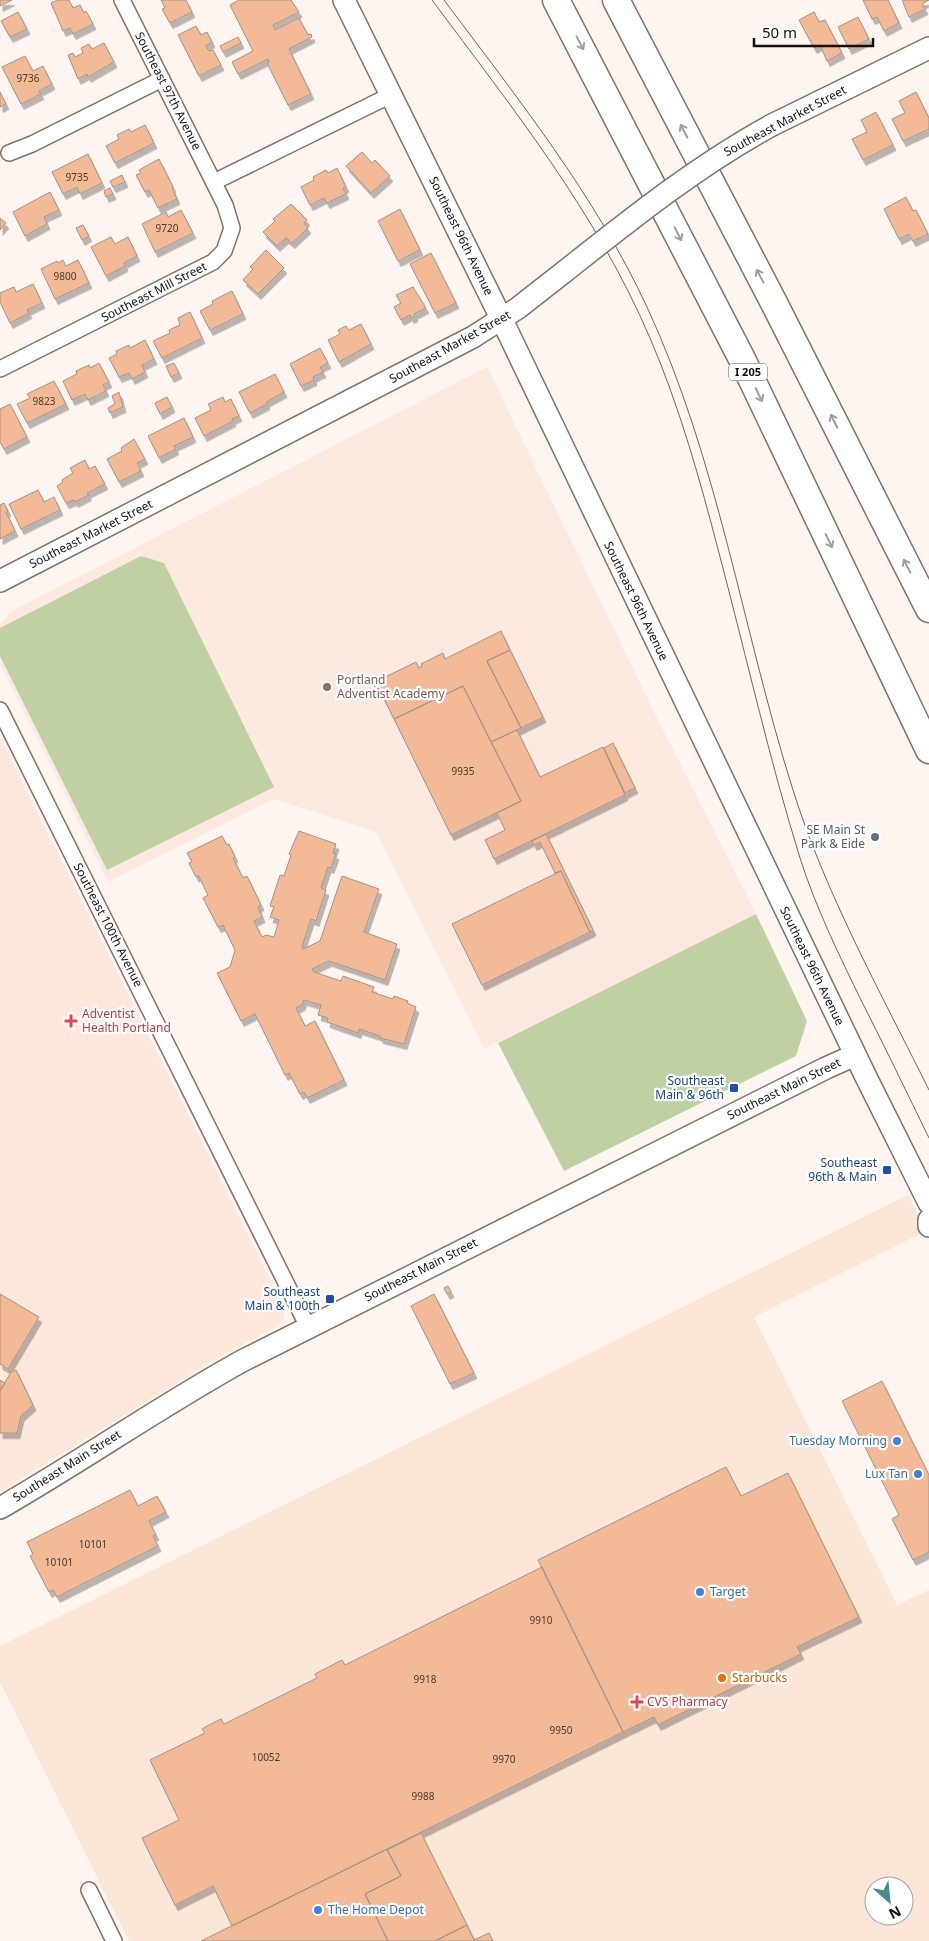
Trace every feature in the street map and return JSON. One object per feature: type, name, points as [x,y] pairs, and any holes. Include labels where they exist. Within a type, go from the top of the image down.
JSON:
[{"type":"highway","name":"I 205","points":[[556,0],[742,359],[929,750]]},
{"type":"highway","points":[[616,0],[773,301],[929,609]]},
{"type":"street","name":"Southeast 97th Avenue","points":[[122,0],[214,182]]},
{"type":"street","name":"Southeast 96th Avenue","points":[[344,0],[502,320],[855,1055],[929,1202]]},
{"type":"street","name":"Southeast Market Street","points":[[0,581],[502,320],[685,178],[729,149],[929,48]]},
{"type":"street","points":[[9,153],[32,144],[162,79]]},
{"type":"street","points":[[214,182],[391,95]]},
{"type":"street","name":"Southeast Mill Street","points":[[0,369],[213,262],[224,250],[232,228],[225,205],[214,182]]},
{"type":"street","name":"Southeast 100th Avenue","points":[[0,710],[308,1327]]},
{"type":"street","name":"Southeast Main Street","points":[[0,1508],[71,1466],[173,1400],[242,1361],[855,1055]]},
{"type":"street","points":[[929,1220],[929,1226]]},
{"type":"street","points":[[89,1890],[114,1941]]},
{"type":"shaded area","name":"Portland Adventist Academy","points":[[487,367],[653,710],[756,914],[484,1049],[376,832],[274,799],[108,882],[0,664],[0,624],[12,611]]},
{"type":"shaded area","name":"Adventist Health Portland","points":[[0,737],[283,1305],[285,1314],[282,1322],[274,1328],[212,1361],[0,1492]]},
{"type":"shaded area","points":[[908,1195],[926,1231],[754,1317],[897,1605],[929,1590],[929,1941],[129,1941],[0,1682],[0,1646]]},
{"type":"green space","points":[[141,556],[164,563],[274,787],[107,870],[0,656],[0,628]]},
{"type":"green space","points":[[756,914],[807,1021],[796,1056],[564,1171],[498,1043]]},
{"type":"building","points":[[0,0],[12,0],[0,6]]},
{"type":"building","points":[[58,0],[69,0],[73,8],[80,5],[84,13],[86,11],[93,24],[73,34],[70,28],[63,31],[51,3]]},
{"type":"building","points":[[161,0],[186,0],[192,12],[170,23],[162,9],[165,8]]},
{"type":"building","points":[[239,0],[291,0],[299,12],[273,25],[275,30],[299,18],[308,35],[311,34],[312,37],[289,49],[311,94],[288,105],[267,63],[269,62],[268,59],[238,74],[232,62],[253,51],[230,5]]},
{"type":"building","points":[[863,0],[888,0],[899,23],[884,31],[877,17],[872,19]]},
{"type":"building","points":[[902,0],[929,0],[922,4],[925,9],[909,17]]},
{"type":"building","points":[[18,12],[27,29],[10,37],[1,21]]},
{"type":"building","points":[[814,12],[819,22],[825,20],[842,53],[827,61],[820,45],[814,48],[799,20]]},
{"type":"building","points":[[858,17],[869,39],[849,49],[838,27]]},
{"type":"building","points":[[196,26],[201,35],[207,32],[212,42],[206,46],[209,51],[213,50],[221,65],[199,76],[178,35]]},
{"type":"building","points":[[238,37],[241,43],[223,52],[220,46]]},
{"type":"building","points":[[104,43],[114,62],[88,77],[87,74],[78,79],[68,55],[73,53],[75,57],[83,53],[81,48],[89,44],[92,49]]},
{"type":"building","points":[[25,56],[33,71],[43,66],[52,84],[39,91],[41,94],[21,104],[2,67]]},
{"type":"building","points":[[0,92],[6,104],[0,107]]},
{"type":"building","points":[[916,92],[929,118],[929,129],[903,141],[892,119],[905,113],[899,101]]},
{"type":"building","points":[[876,112],[893,145],[863,160],[852,139],[867,132],[861,120]]},
{"type":"building","points":[[145,125],[154,143],[115,163],[106,146],[119,139],[117,135],[129,129],[131,132]]},
{"type":"building","points":[[362,152],[372,163],[375,160],[390,176],[371,193],[346,166]]},
{"type":"building","points":[[88,154],[102,183],[80,194],[77,187],[63,194],[52,172]]},
{"type":"building","points":[[159,159],[177,199],[158,208],[149,190],[145,192],[136,175],[141,173],[139,170]]},
{"type":"building","points":[[337,168],[346,187],[343,188],[346,194],[327,203],[324,198],[310,205],[301,187],[314,180],[313,177],[326,170],[328,173]]},
{"type":"building","points":[[122,175],[125,182],[113,187],[110,181]]},
{"type":"building","points":[[110,188],[113,194],[106,197],[104,191]]},
{"type":"building","points":[[50,192],[59,210],[44,217],[47,224],[25,236],[13,212]]},
{"type":"building","points":[[906,197],[913,211],[916,210],[928,234],[913,241],[909,234],[899,239],[884,209]]},
{"type":"building","points":[[291,204],[307,220],[304,223],[308,228],[292,243],[286,238],[277,246],[263,232],[275,221],[273,219]]},
{"type":"building","points":[[400,209],[420,250],[398,261],[378,221]]},
{"type":"building","points":[[181,210],[193,233],[155,252],[142,224],[166,212],[168,217]]},
{"type":"building","points":[[0,218],[6,223],[0,230]]},
{"type":"building","points":[[83,225],[89,236],[82,240],[76,228]]},
{"type":"building","points":[[111,237],[115,244],[128,237],[137,256],[124,263],[125,266],[106,276],[91,247]]},
{"type":"building","points":[[266,250],[284,268],[258,294],[243,280],[253,269],[250,267]]},
{"type":"building","points":[[431,253],[456,303],[435,313],[410,264]]},
{"type":"building","points":[[63,260],[66,266],[78,260],[89,283],[55,299],[41,269]]},
{"type":"building","points":[[33,284],[42,303],[27,310],[29,313],[10,323],[0,302],[0,293],[14,287],[16,292]]},
{"type":"building","points":[[413,287],[426,308],[414,314],[415,316],[411,318],[410,315],[401,320],[394,307],[401,303],[396,295]]},
{"type":"building","points":[[232,291],[243,314],[210,330],[200,311],[213,304],[212,301]]},
{"type":"building","points":[[190,312],[202,338],[162,358],[153,341],[170,333],[169,330],[180,325],[178,318]]},
{"type":"building","points":[[361,324],[371,344],[339,362],[328,340],[340,334],[338,330],[346,326],[349,330]]},
{"type":"building","points":[[145,340],[154,359],[142,365],[145,372],[132,379],[129,373],[119,377],[109,358],[117,354],[116,351],[129,345],[130,348]]},
{"type":"building","points":[[320,348],[328,363],[320,367],[323,372],[313,377],[314,380],[301,386],[290,364]]},
{"type":"building","points":[[99,363],[109,382],[103,385],[106,391],[88,400],[85,394],[72,400],[63,381],[77,374],[76,371],[89,365],[90,368]]},
{"type":"building","points":[[174,363],[179,373],[171,377],[166,366]]},
{"type":"building","points":[[275,374],[284,392],[250,413],[239,392]]},
{"type":"building","points":[[54,381],[66,404],[27,423],[17,404],[30,398],[27,394]]},
{"type":"building","points":[[119,392],[123,407],[110,413],[108,408],[115,404],[112,396]]},
{"type":"building","points":[[167,397],[172,407],[160,414],[155,403]]},
{"type":"building","points":[[223,397],[225,402],[231,399],[239,416],[204,436],[195,418],[211,410],[208,404]]},
{"type":"building","points":[[10,404],[27,437],[4,449],[0,442],[0,409]]},
{"type":"building","points":[[184,418],[193,437],[174,446],[176,449],[159,458],[148,436]]},
{"type":"building","points":[[134,439],[145,459],[137,463],[141,471],[119,482],[107,459],[122,451],[121,448]]},
{"type":"building","points":[[85,460],[89,469],[95,466],[105,484],[87,493],[89,495],[75,502],[74,500],[66,503],[57,486],[63,482],[62,480],[73,473],[70,468]]},
{"type":"building","points":[[38,490],[44,502],[54,497],[60,510],[21,529],[9,504]]},
{"type":"building","points":[[4,503],[15,531],[0,539],[0,505]]},
{"type":"building","points":[[501,631],[510,650],[487,661],[521,728],[491,742],[463,686],[394,719],[380,691],[378,692],[373,683],[416,662],[419,668],[422,666],[421,664],[443,653],[445,659]]},
{"type":"building","points":[[510,650],[543,717],[521,728],[487,661]]},
{"type":"building","points":[[463,686],[521,801],[451,835],[394,719]]},
{"type":"building","points":[[517,730],[540,777],[603,747],[625,795],[494,859],[485,840],[505,830],[497,813],[521,801],[491,742]]},
{"type":"building","points":[[613,743],[635,788],[625,793],[604,748]]},
{"type":"building","points":[[299,831],[336,844],[333,853],[336,854],[331,868],[328,867],[321,888],[326,890],[316,921],[311,919],[303,949],[320,941],[342,876],[379,889],[364,932],[397,944],[385,980],[329,961],[312,969],[314,972],[341,981],[343,976],[374,987],[372,992],[393,999],[394,996],[408,1001],[407,1003],[416,1007],[404,1044],[380,1038],[380,1036],[359,1029],[358,1033],[327,1022],[328,1018],[318,1015],[321,1005],[304,1000],[302,1005],[296,1008],[305,1026],[315,1021],[344,1080],[307,1098],[304,1092],[300,1094],[289,1073],[285,1075],[255,1014],[241,1021],[217,973],[230,967],[235,950],[223,925],[218,927],[203,898],[208,895],[198,875],[196,877],[189,863],[192,862],[187,853],[222,836],[227,845],[229,844],[235,857],[233,858],[243,878],[247,876],[261,905],[258,907],[262,917],[254,921],[262,937],[266,935],[274,937],[279,920],[270,917],[274,907],[270,906],[280,875],[284,876],[291,855],[289,854]]},
{"type":"building","points":[[546,834],[593,930],[590,932],[561,871],[555,873],[540,842],[534,845],[532,841]]},
{"type":"building","points":[[561,871],[590,932],[482,985],[452,924]]},
{"type":"building","points":[[448,1286],[451,1292],[447,1294],[444,1288]]},
{"type":"building","points":[[0,1294],[39,1317],[8,1369],[0,1364]]},
{"type":"building","points":[[434,1294],[474,1373],[450,1384],[411,1306]]},
{"type":"building","points":[[16,1370],[33,1405],[21,1416],[17,1433],[0,1433],[0,1391],[11,1372]]},
{"type":"building","points":[[0,1380],[5,1383],[0,1391]]},
{"type":"building","points":[[882,1381],[929,1475],[929,1552],[913,1560],[892,1519],[899,1515],[842,1401]]},
{"type":"building","name":"Target","points":[[726,1467],[741,1496],[788,1473],[859,1617],[797,1647],[801,1654],[658,1725],[654,1717],[623,1732],[538,1560]]},
{"type":"building","points":[[130,1490],[138,1506],[157,1496],[166,1512],[149,1521],[156,1535],[153,1536],[158,1546],[57,1597],[53,1590],[49,1592],[30,1556],[33,1554],[27,1542]]},
{"type":"building","points":[[542,1567],[623,1732],[232,1926],[213,1886],[175,1905],[142,1838],[179,1820],[150,1760],[205,1733],[202,1729],[221,1719],[224,1724],[317,1678],[315,1674],[342,1660],[345,1665]]},
{"type":"building","points":[[421,1833],[467,1925],[435,1941],[388,1941],[365,1894],[401,1876],[387,1850]]},
{"type":"building","name":"The Home Depot","points":[[387,1849],[401,1876],[365,1894],[388,1941],[201,1941]]},
{"type":"building","name":"The Home Depot","points":[[467,1925],[474,1940],[489,1933],[493,1941],[435,1941]]},
{"type":"tram line","points":[[432,0],[522,122],[579,204],[605,247],[650,338],[671,391],[697,471],[778,782],[806,877],[836,949],[929,1138]]},
{"type":"tram line","points":[[444,0],[554,149],[604,226],[647,307],[672,365],[693,424],[711,484],[774,727],[805,826],[854,941],[929,1090]]},
{"type":"place","name":"Portland Adventist Academy","points":[[327,687]]},
{"type":"place","name":"SE Main St Park & Eide","points":[[875,837]]},
{"type":"place","name":"Adventist Health Portland","points":[[71,1021]]},
{"type":"place","name":"Southeast Main & 96th","points":[[734,1088]]},
{"type":"place","name":"Southeast 96th & Main","points":[[887,1170]]},
{"type":"place","name":"Southeast Main & 100th","points":[[330,1299]]},
{"type":"place","name":"Tuesday Morning","points":[[897,1441]]},
{"type":"place","name":"Lux Tan","points":[[918,1474]]},
{"type":"place","name":"Target","points":[[700,1592]]},
{"type":"place","name":"Starbucks","points":[[722,1678]]},
{"type":"place","name":"CVS Pharmacy","points":[[637,1702]]},
{"type":"place","name":"The Home Depot","points":[[318,1910]]}]
